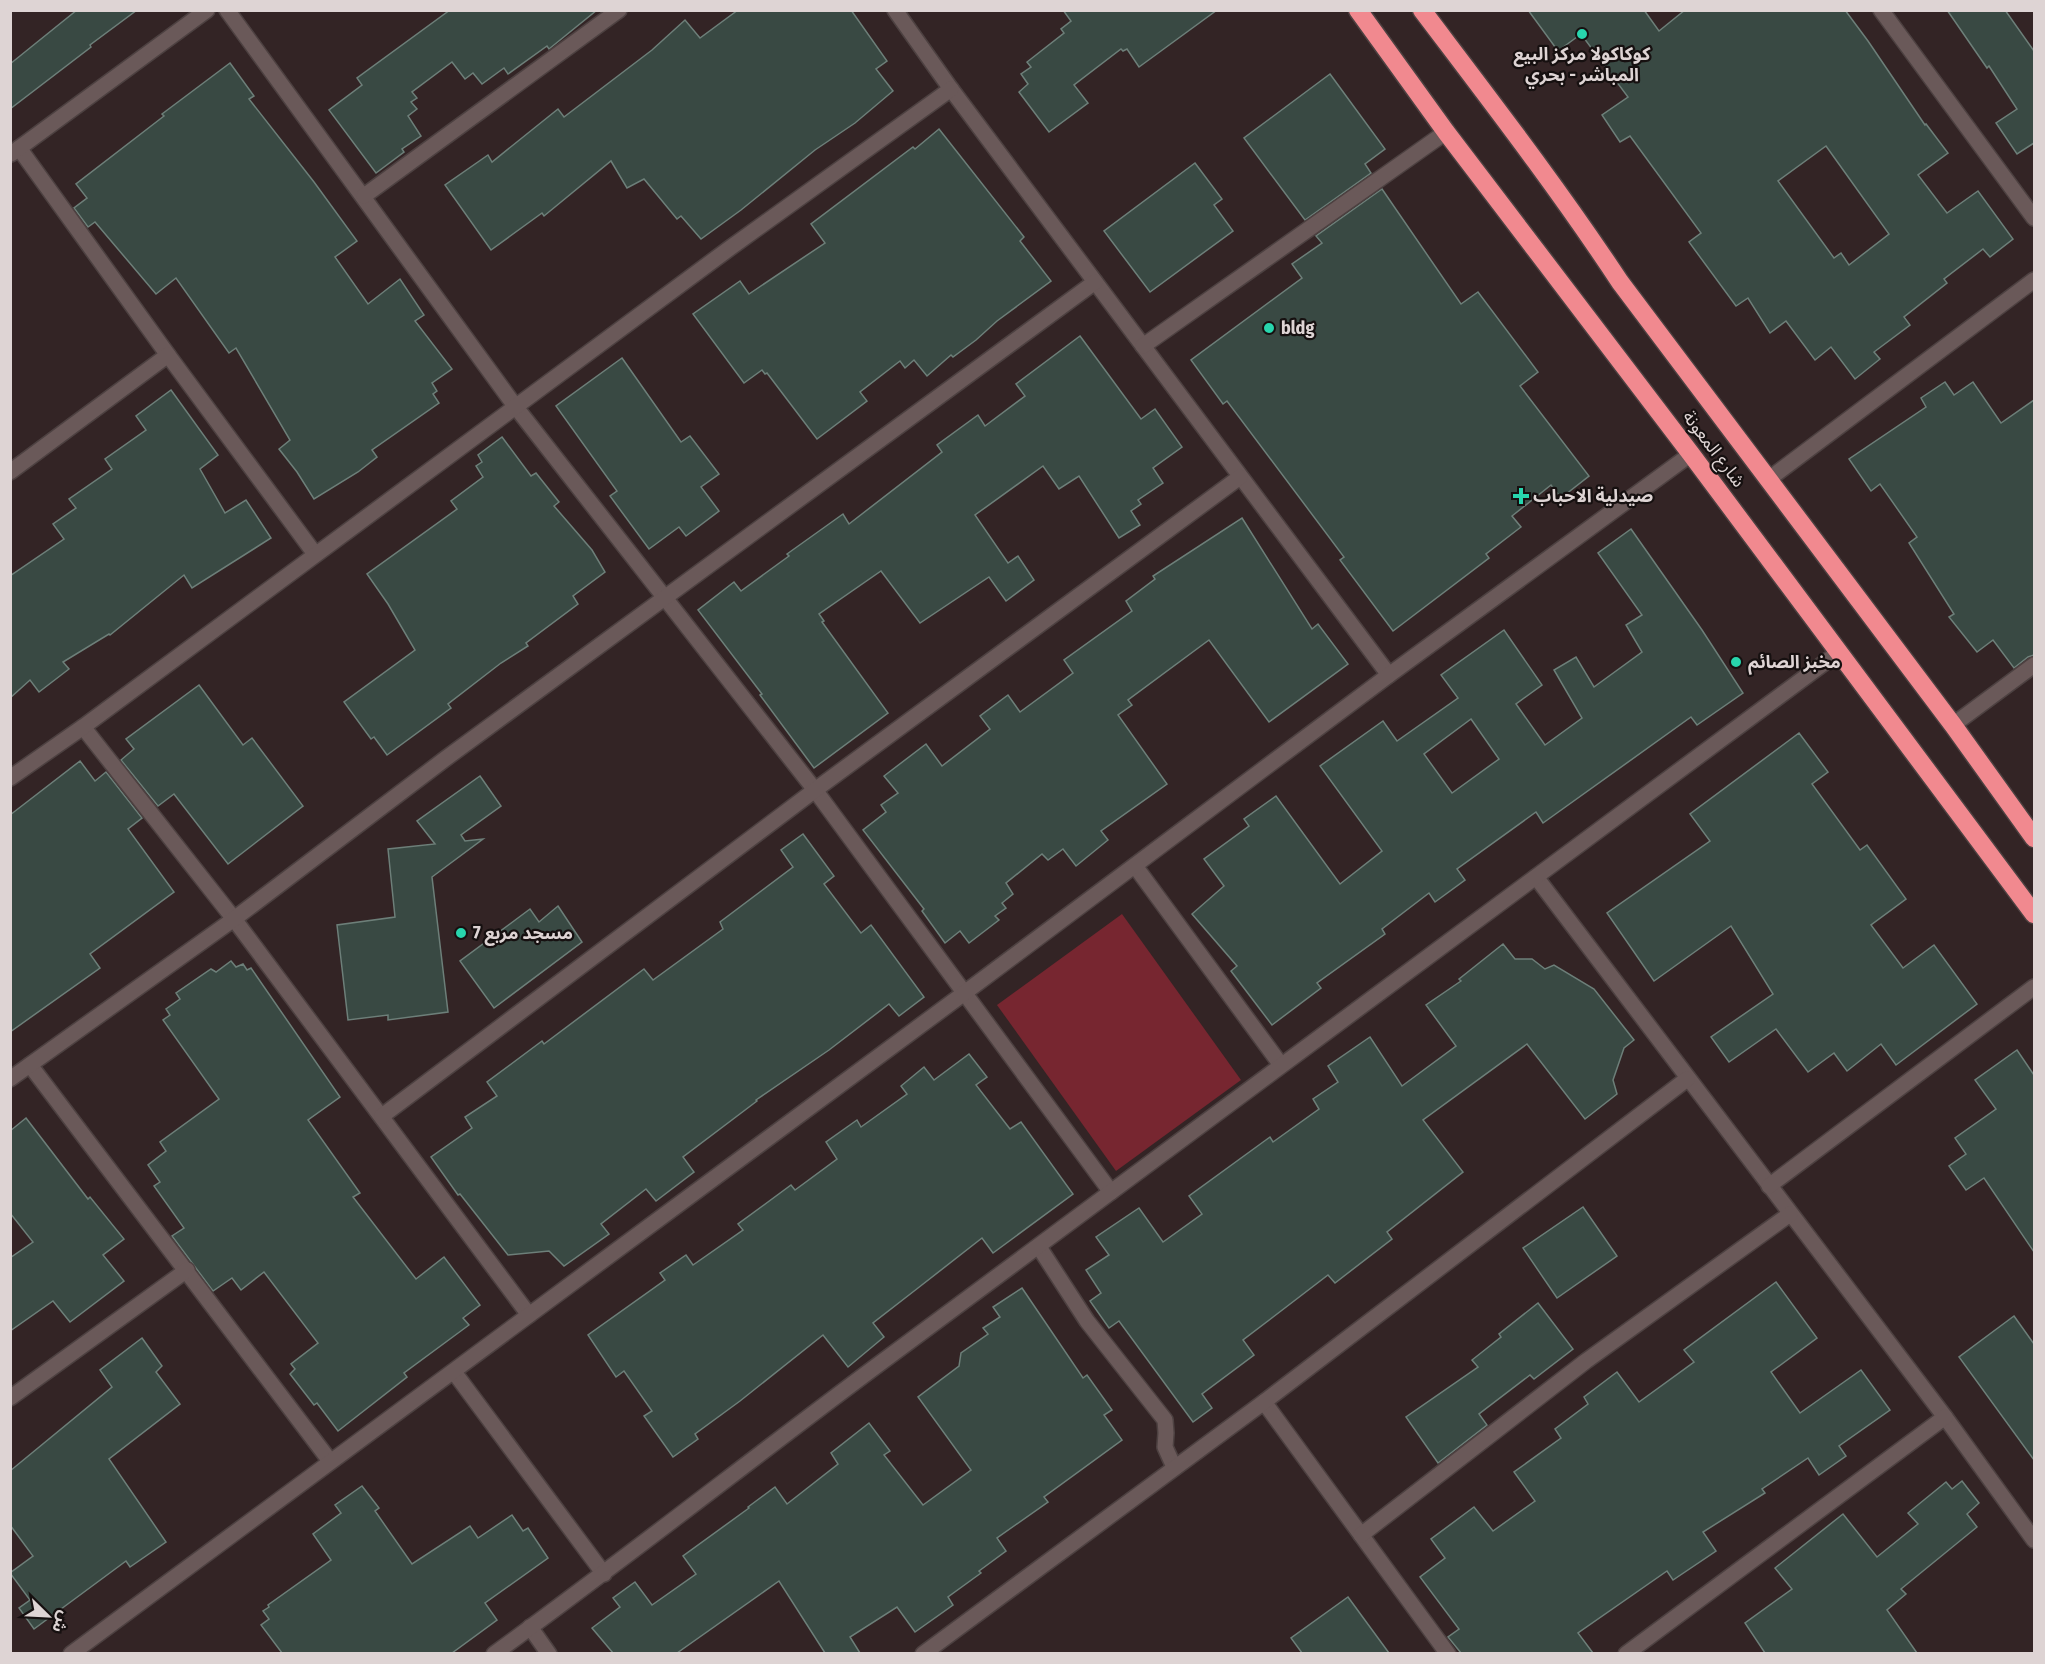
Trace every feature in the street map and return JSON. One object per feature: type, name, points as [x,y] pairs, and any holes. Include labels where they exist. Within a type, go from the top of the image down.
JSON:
[{"type":"highway","name":"شارع المعونة","points":[[1358,10],[1446,132],[1691,454],[2034,914]]},
{"type":"highway","name":"شارع المعونة","points":[[1422,10],[1571,208],[1620,282],[1953,725],[2034,838]]},
{"type":"street","points":[[207,10],[15,151],[315,555]]},
{"type":"street","points":[[227,10],[515,406],[815,790],[1111,1192]]},
{"type":"street","points":[[364,196],[619,10]]},
{"type":"street","points":[[895,10],[951,89],[1389,675]]},
{"type":"street","points":[[1881,10],[2034,218]]},
{"type":"street","points":[[10,778],[83,727],[730,248],[951,89]]},
{"type":"street","points":[[1143,346],[1446,132]]},
{"type":"street","points":[[1769,479],[2034,280]]},
{"type":"street","points":[[10,1079],[234,919],[445,759],[1095,282]]},
{"type":"street","points":[[10,472],[168,355]]},
{"type":"street","points":[[71,1653],[454,1372],[1389,675],[1691,454]]},
{"type":"street","points":[[382,1116],[815,790],[1240,477]]},
{"type":"street","points":[[494,1653],[604,1574],[869,1371],[1839,652]]},
{"type":"street","points":[[1953,725],[2034,665]]},
{"type":"street","points":[[83,727],[234,919],[529,1315]]},
{"type":"street","points":[[1135,866],[1281,1065]]},
{"type":"street","points":[[1536,877],[1945,1417],[2034,1540]]},
{"type":"street","points":[[1769,1186],[2034,987]]},
{"type":"street","points":[[30,1065],[330,1461]]},
{"type":"street","points":[[923,1653],[1264,1402],[1687,1079]]},
{"type":"street","points":[[1361,1535],[1586,1361],[1790,1214]]},
{"type":"street","points":[[1039,1246],[1086,1321],[1165,1420],[1165,1447],[1174,1467]]},
{"type":"street","points":[[10,1398],[187,1270]]},
{"type":"street","points":[[454,1372],[604,1574]]},
{"type":"street","points":[[1264,1402],[1448,1653]]},
{"type":"street","points":[[1626,1653],[1945,1417]]},
{"type":"street","points":[[530,1627],[549,1653]]},
{"type":"shaded area","points":[[1122,914],[1241,1080],[1116,1171],[997,1005]]},
{"type":"building","points":[[77,10],[137,10],[10,109],[10,64]]},
{"type":"building","points":[[450,10],[597,10],[549,49],[547,46],[508,74],[504,68],[482,84],[473,73],[465,79],[452,62],[412,92],[417,98],[411,102],[417,109],[408,116],[421,136],[402,149],[404,152],[376,173],[329,110],[362,85],[357,78]]},
{"type":"building","points":[[738,10],[851,10],[887,61],[876,69],[893,91],[855,123],[815,150],[701,239],[681,216],[677,219],[644,179],[627,188],[611,161],[544,216],[542,213],[491,250],[445,185],[488,155],[492,162],[558,109],[564,117],[652,50],[685,20],[700,38]]},
{"type":"building","points":[[1063,10],[1217,10],[1139,67],[1127,49],[1123,51],[1121,49],[1074,85],[1088,103],[1049,132],[1019,92],[1028,84],[1021,74],[1031,67],[1027,62],[1064,33],[1061,29],[1071,21]]},
{"type":"building","points":[[1528,10],[1644,10],[1659,31],[1685,10],[1845,10],[1925,125],[1948,153],[1918,175],[1947,213],[1978,191],[2013,239],[1990,257],[1983,249],[1944,279],[1947,283],[1904,317],[1910,325],[1874,352],[1880,359],[1855,379],[1831,347],[1815,360],[1786,321],[1770,333],[1748,298],[1736,306],[1689,242],[1701,233],[1630,136],[1620,142],[1602,115],[1628,97],[1581,34],[1558,51]],"holes":[[[1826,146],[1889,234],[1849,265],[1841,253],[1834,258],[1778,181]]]},
{"type":"building","points":[[1947,10],[2005,10],[2034,51],[2034,143],[2017,154],[1996,123],[2017,109],[1989,66],[1987,68]]},
{"type":"building","points":[[230,63],[254,96],[249,99],[357,241],[335,257],[368,304],[400,279],[424,315],[415,321],[452,369],[432,383],[437,391],[433,394],[439,403],[372,450],[377,457],[358,472],[314,499],[279,449],[290,440],[236,348],[229,353],[176,278],[156,294],[95,222],[88,227],[74,208],[87,198],[76,184],[164,116],[162,114]]},
{"type":"building","points":[[1330,74],[1385,149],[1365,164],[1371,173],[1305,220],[1244,138]]},
{"type":"building","points":[[939,129],[1024,237],[1020,241],[1051,281],[997,321],[976,340],[953,357],[951,355],[927,376],[914,360],[905,368],[900,361],[860,392],[867,401],[817,439],[767,373],[765,374],[762,370],[744,383],[693,314],[740,281],[749,294],[825,243],[811,224]]},
{"type":"building","points":[[1195,163],[1222,199],[1214,205],[1233,231],[1150,292],[1104,231]]},
{"type":"building","points":[[1382,189],[1461,304],[1478,292],[1538,372],[1520,386],[1589,476],[1561,498],[1551,485],[1512,516],[1521,527],[1486,554],[1489,558],[1393,631],[1340,560],[1344,557],[1227,401],[1223,404],[1191,360],[1302,278],[1292,264],[1322,243],[1316,236]]},
{"type":"building","points":[[1080,336],[1141,419],[1155,409],[1182,447],[1153,468],[1163,483],[1138,500],[1141,504],[1131,511],[1140,525],[1119,538],[1079,476],[1059,489],[1043,466],[975,515],[1008,563],[1018,556],[1034,580],[1006,601],[989,577],[920,623],[881,571],[819,614],[824,621],[822,622],[888,713],[814,768],[760,695],[762,694],[698,610],[734,582],[741,591],[789,556],[787,554],[843,514],[849,524],[942,452],[937,445],[978,415],[985,426],[1025,396],[1016,384]]},
{"type":"building","points":[[622,358],[681,442],[690,436],[719,474],[701,487],[719,511],[686,536],[679,527],[649,549],[610,496],[617,491],[556,406]]},
{"type":"building","points":[[1945,382],[1954,395],[1973,382],[2001,423],[2034,400],[2034,655],[2014,668],[1993,640],[1977,652],[1949,617],[1954,614],[1909,543],[1917,537],[1880,484],[1871,491],[1849,459],[1926,407],[1921,398]]},
{"type":"building","points":[[171,390],[218,455],[200,469],[225,513],[246,500],[271,538],[192,588],[184,575],[110,635],[63,662],[69,669],[39,692],[30,680],[10,698],[10,576],[64,539],[53,524],[76,508],[69,499],[112,469],[105,459],[146,430],[136,416]]},
{"type":"building","points":[[502,437],[531,476],[536,473],[559,502],[554,506],[592,550],[605,572],[573,596],[578,604],[526,643],[528,646],[501,663],[448,704],[451,708],[387,755],[374,737],[371,739],[344,702],[415,650],[367,574],[457,509],[451,501],[483,477],[476,466],[482,462],[478,455]]},
{"type":"building","points":[[1242,518],[1312,629],[1318,624],[1348,664],[1269,722],[1209,640],[1128,700],[1132,705],[1118,715],[1167,784],[1101,831],[1108,840],[1076,866],[1063,849],[1048,860],[1042,854],[1006,883],[1013,894],[1002,903],[1006,908],[995,916],[999,920],[969,943],[960,931],[945,943],[922,911],[924,909],[863,830],[886,812],[881,805],[898,793],[884,776],[926,744],[942,766],[990,729],[980,716],[1008,695],[1020,712],[1073,673],[1064,660],[1132,611],[1126,601],[1155,579],[1153,576]]},
{"type":"building","points":[[1631,529],[1743,693],[1697,725],[1691,717],[1543,823],[1536,812],[1457,869],[1465,880],[1435,902],[1429,893],[1382,929],[1385,934],[1317,983],[1321,988],[1272,1025],[1231,971],[1237,966],[1192,914],[1224,886],[1204,859],[1249,826],[1244,819],[1276,796],[1340,884],[1382,851],[1320,766],[1383,721],[1397,741],[1458,698],[1441,675],[1504,630],[1542,685],[1516,704],[1545,745],[1582,718],[1554,670],[1576,657],[1594,687],[1642,652],[1626,625],[1642,615],[1598,553]],"holes":[[[1471,719],[1499,759],[1452,793],[1424,754]]]},
{"type":"building","points":[[199,685],[243,745],[252,738],[303,806],[228,864],[174,794],[158,806],[121,760],[134,749],[126,739]]},
{"type":"building","points":[[1799,733],[1828,772],[1812,784],[1860,850],[1867,845],[1906,899],[1871,925],[1903,968],[1934,945],[1977,1004],[1896,1065],[1881,1044],[1847,1071],[1834,1053],[1808,1072],[1776,1029],[1729,1062],[1711,1037],[1773,994],[1731,926],[1654,981],[1607,913],[1710,841],[1690,814]]},
{"type":"building","points":[[80,761],[95,781],[106,772],[142,818],[128,829],[174,892],[90,954],[100,968],[10,1032],[10,815]]},
{"type":"building","points":[[480,776],[501,806],[461,835],[465,841],[483,839],[432,877],[448,1012],[388,1020],[388,1015],[348,1020],[337,925],[395,917],[388,849],[435,844],[417,821]]},
{"type":"building","points":[[803,834],[834,876],[824,884],[861,933],[871,925],[924,997],[899,1016],[889,1004],[829,1050],[756,1100],[683,1157],[694,1172],[656,1201],[646,1189],[601,1224],[609,1234],[564,1266],[549,1251],[508,1255],[460,1194],[458,1195],[431,1157],[472,1128],[465,1117],[497,1096],[487,1082],[542,1041],[544,1044],[644,969],[653,980],[723,929],[720,922],[793,867],[781,850]]},
{"type":"building","points":[[558,906],[582,942],[494,1008],[460,961],[530,909],[539,922]]},
{"type":"building","points":[[1503,944],[1515,959],[1532,959],[1545,969],[1554,965],[1594,989],[1634,1040],[1624,1048],[1613,1080],[1617,1094],[1585,1119],[1527,1044],[1423,1120],[1463,1172],[1387,1232],[1392,1239],[1335,1283],[1328,1275],[1243,1340],[1254,1355],[1202,1394],[1212,1408],[1193,1422],[1119,1321],[1109,1328],[1090,1301],[1101,1293],[1086,1270],[1109,1255],[1096,1237],[1139,1208],[1163,1242],[1202,1214],[1189,1196],[1270,1137],[1273,1142],[1319,1109],[1313,1099],[1338,1082],[1328,1066],[1370,1037],[1402,1086],[1456,1046],[1426,1005],[1461,981],[1459,979]]},
{"type":"building","points":[[231,961],[236,967],[243,964],[247,970],[251,968],[340,1097],[308,1120],[360,1193],[353,1197],[416,1279],[444,1257],[480,1305],[463,1318],[469,1325],[404,1373],[407,1377],[338,1431],[317,1403],[314,1405],[290,1374],[295,1369],[291,1364],[318,1343],[264,1272],[241,1290],[232,1278],[213,1291],[172,1236],[184,1228],[154,1186],[160,1182],[148,1165],[166,1151],[160,1142],[219,1099],[163,1020],[170,1015],[166,1009],[180,999],[176,993],[211,969],[216,972]]},
{"type":"building","points":[[2017,1050],[2034,1075],[2034,1252],[1984,1178],[1966,1190],[1949,1166],[1966,1154],[1955,1138],[1996,1109],[1975,1080]]},
{"type":"building","points":[[969,1054],[987,1077],[976,1085],[1010,1129],[1021,1122],[1073,1194],[993,1253],[982,1238],[873,1323],[884,1337],[848,1367],[823,1335],[695,1434],[698,1439],[673,1457],[644,1416],[652,1411],[624,1371],[616,1377],[588,1335],[665,1280],[660,1273],[686,1255],[693,1265],[743,1230],[738,1224],[791,1185],[795,1190],[837,1159],[826,1142],[857,1120],[861,1127],[907,1094],[901,1086],[924,1067],[934,1080]]},
{"type":"building","points":[[26,1118],[88,1199],[90,1197],[124,1239],[103,1255],[124,1281],[70,1322],[53,1301],[10,1331],[10,1258],[33,1242],[10,1213],[10,1131]]},
{"type":"building","points":[[1583,1207],[1617,1256],[1557,1298],[1523,1248]]},
{"type":"building","points":[[1776,1282],[1817,1338],[1771,1372],[1800,1413],[1861,1370],[1890,1410],[1839,1446],[1846,1456],[1819,1475],[1808,1458],[1762,1489],[1765,1493],[1703,1532],[1716,1551],[1673,1580],[1667,1571],[1578,1633],[1593,1653],[1461,1653],[1448,1637],[1459,1629],[1420,1577],[1445,1558],[1431,1539],[1474,1507],[1493,1531],[1535,1501],[1514,1472],[1561,1438],[1555,1429],[1588,1404],[1584,1397],[1617,1372],[1639,1402],[1694,1362],[1684,1350]]},
{"type":"building","points":[[1022,1288],[1083,1378],[1087,1375],[1112,1410],[1104,1415],[1122,1440],[1044,1497],[1048,1502],[997,1538],[1006,1551],[948,1597],[953,1605],[915,1632],[897,1607],[850,1637],[860,1653],[825,1653],[779,1581],[677,1653],[613,1653],[592,1628],[620,1607],[613,1598],[635,1582],[652,1605],[696,1574],[683,1556],[775,1487],[787,1504],[838,1464],[831,1453],[869,1423],[890,1451],[884,1455],[923,1505],[971,1470],[918,1397],[959,1366],[961,1353],[988,1334],[983,1328],[1000,1317],[993,1307]]},
{"type":"building","points":[[1538,1303],[1573,1349],[1534,1379],[1530,1375],[1479,1414],[1487,1425],[1438,1463],[1406,1417],[1478,1367],[1472,1360],[1501,1337],[1499,1334]]},
{"type":"building","points":[[2014,1316],[2034,1344],[2034,1460],[1959,1357]]},
{"type":"building","points":[[142,1338],[162,1366],[156,1372],[180,1404],[109,1459],[166,1542],[130,1567],[126,1561],[34,1629],[19,1608],[30,1600],[10,1573],[33,1556],[10,1525],[10,1471],[112,1387],[100,1370]]},
{"type":"building","points":[[1962,1481],[1979,1503],[1967,1514],[1977,1527],[1901,1589],[1906,1594],[1887,1610],[1917,1653],[1765,1653],[1745,1623],[1792,1589],[1775,1568],[1843,1514],[1877,1557],[1918,1524],[1908,1513],[1946,1482],[1952,1489]]},
{"type":"building","points":[[362,1486],[379,1508],[375,1511],[412,1564],[470,1526],[478,1538],[512,1515],[523,1531],[528,1528],[548,1558],[485,1603],[497,1620],[452,1653],[282,1653],[261,1625],[269,1619],[263,1611],[331,1560],[313,1534],[341,1513],[335,1505]]},
{"type":"building","points":[[1348,1597],[1389,1653],[1302,1653],[1291,1638]]},
{"type":"place","name":"كوكاكولا مركز البيع المباشر - بحري","points":[[1582,34]]},
{"type":"place","name":"bldg","points":[[1269,328]]},
{"type":"place","name":"صيدلية الاحباب","points":[[1521,496]]},
{"type":"place","name":"مخبز الصائم","points":[[1736,662]]},
{"type":"place","name":"مسجد مربع 7","points":[[461,933]]}]
